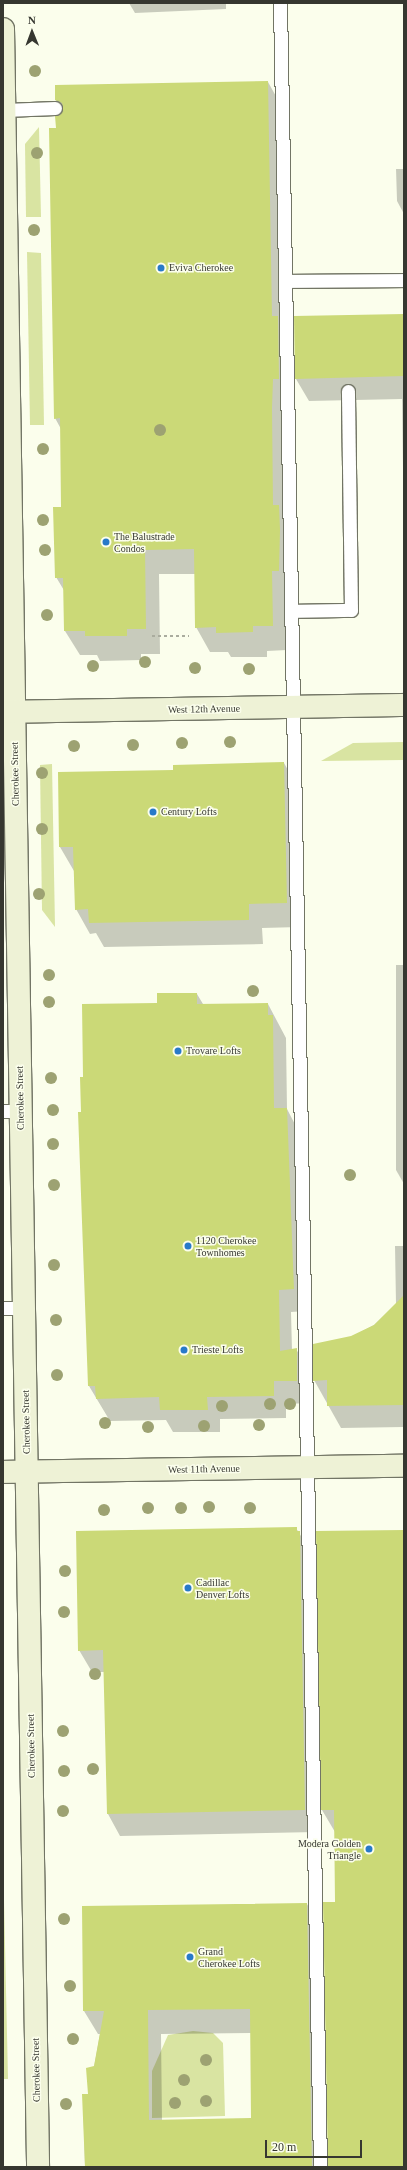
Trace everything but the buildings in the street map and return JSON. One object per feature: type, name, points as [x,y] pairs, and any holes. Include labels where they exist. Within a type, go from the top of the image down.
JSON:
[{"type":"street","name":"Cherokee Street","points":[[3,29],[13,1308],[26,1472],[38,2167]]},
{"type":"street","name":"West 12th Avenue","points":[[9,712],[404,705]]},
{"type":"street","name":"West 11th Avenue","points":[[3,1472],[404,1466]]},
{"type":"lane","points":[[280,3],[320,2167]]},
{"type":"lane","points":[[4,110],[55,108]]},
{"type":"lane","points":[[286,281],[404,280]]},
{"type":"lane","points":[[292,611],[351,610],[348,391]]},
{"type":"path","points":[[152,636],[188,636]]},
{"type":"green space","points":[[39,127],[41,217],[26,217],[25,144]]},
{"type":"green space","points":[[27,252],[41,253],[44,425],[30,425]]},
{"type":"green space","points":[[404,742],[404,760],[321,761],[353,743]]},
{"type":"green space","points":[[52,764],[55,927],[42,910],[40,765]]},
{"type":"green space","points":[[3,1854],[8,2079],[3,2079]]},
{"type":"green space","points":[[193,2031],[213,2033],[223,2043],[225,2116],[152,2118],[152,2071],[168,2035]]},
{"type":"place","name":"Eviva Cherokee","points":[[161,268]]},
{"type":"place","name":"The Balustrade Condos","points":[[106,542]]},
{"type":"place","name":"Century Lofts","points":[[153,812]]},
{"type":"place","name":"Trovare Lofts","points":[[178,1051]]},
{"type":"place","name":"1120 Cherokee Townhomes","points":[[188,1246]]},
{"type":"place","name":"Trieste Lofts","points":[[184,1350]]},
{"type":"place","name":"Cadillac Denver Lofts","points":[[188,1588]]},
{"type":"place","name":"Modera Golden Triangle","points":[[369,1849]]},
{"type":"place","name":"Grand Cherokee Lofts","points":[[190,1957]]}]
